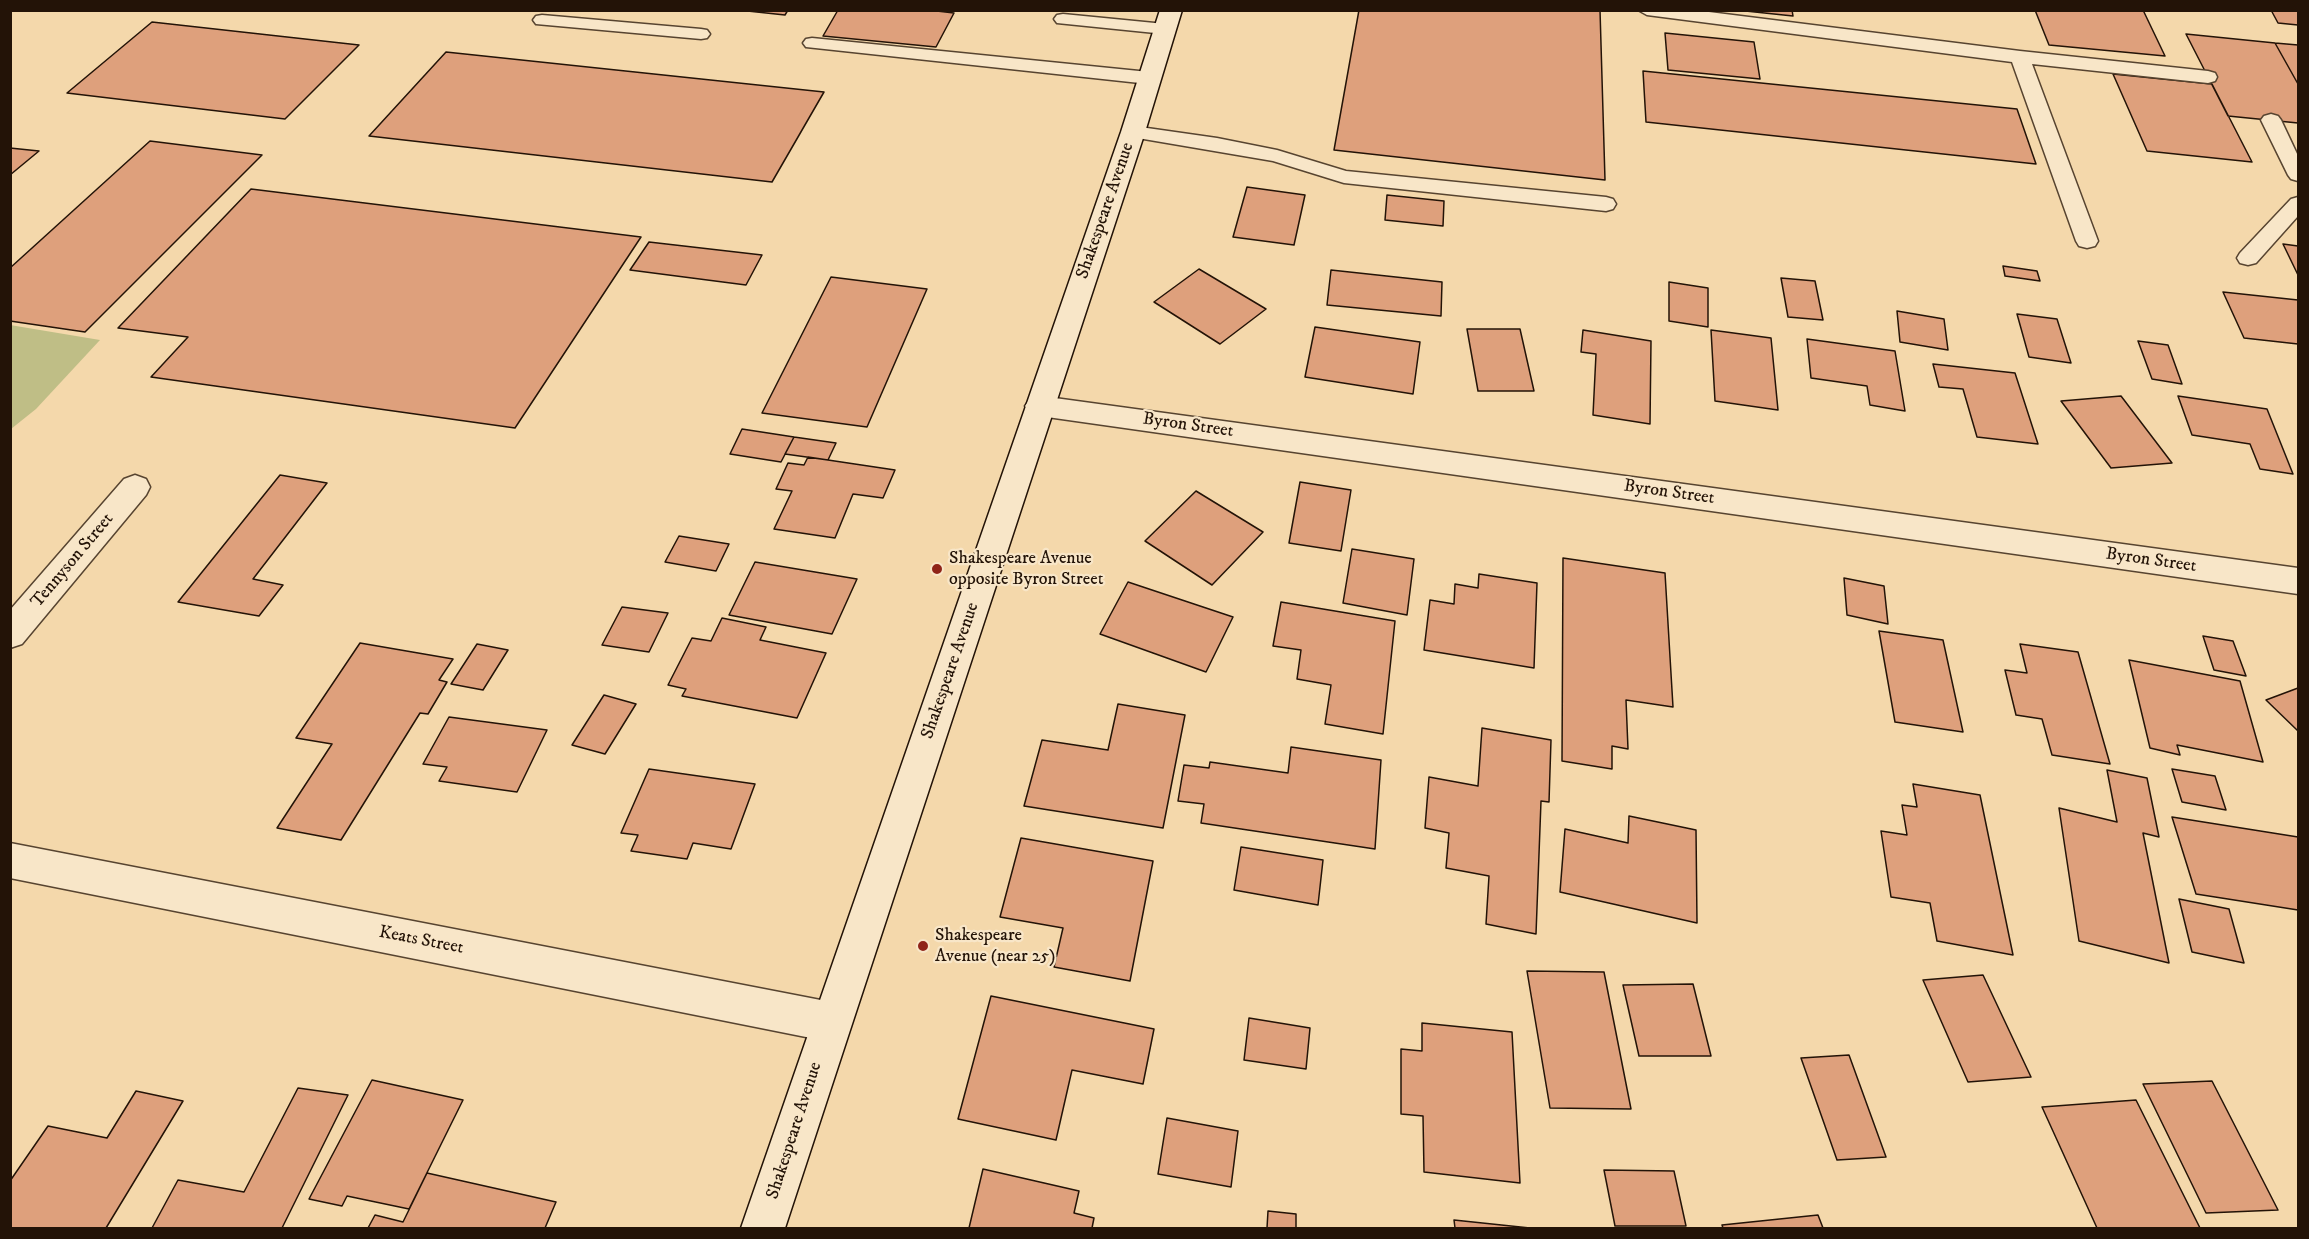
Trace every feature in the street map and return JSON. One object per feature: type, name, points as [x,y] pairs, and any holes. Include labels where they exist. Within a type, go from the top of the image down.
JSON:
[{"type":"street","name":"Shakespeare Avenue","points":[[763,1228],[1133,132],[1168,20]]},
{"type":"street","name":"Byron Street","points":[[1040,406],[2298,581]]},
{"type":"street","name":"Tennyson Street","points":[[10,634],[135,487]]},
{"type":"street","name":"Keats Street","points":[[10,860],[831,1022]]},
{"type":"lane","points":[[1647,10],[2020,57],[2208,77]]},
{"type":"lane","points":[[1063,19],[1168,20]]},
{"type":"lane","points":[[542,20],[701,34]]},
{"type":"lane","points":[[812,43],[1149,78]]},
{"type":"lane","points":[[2020,57],[2088,241]]},
{"type":"lane","points":[[2271,120],[2298,175]]},
{"type":"lane","points":[[1133,132],[1216,144],[1277,156],[1344,177],[1606,204]]},
{"type":"lane","points":[[2248,258],[2298,204]]},
{"type":"shaded area","points":[[10,325],[100,340],[36,409],[11,429]]},
{"type":"building","points":[[738,10],[788,10],[785,15]]},
{"type":"building","points":[[838,10],[928,10],[954,13],[936,47],[823,36]]},
{"type":"building","points":[[1359,10],[1600,10],[1605,180],[1334,150]]},
{"type":"building","points":[[1736,10],[1792,10],[1793,16]]},
{"type":"building","points":[[2035,10],[2143,10],[2165,56],[2049,45]]},
{"type":"building","points":[[2271,10],[2298,10],[2298,25],[2278,23]]},
{"type":"building","points":[[152,22],[359,45],[285,119],[67,93]]},
{"type":"building","points":[[1665,33],[1754,42],[1760,79],[1668,70]]},
{"type":"building","points":[[2186,34],[2275,43],[2298,84],[2298,123],[2228,116]]},
{"type":"building","points":[[2275,43],[2298,45],[2298,84]]},
{"type":"building","points":[[446,52],[824,92],[772,182],[369,136]]},
{"type":"building","points":[[1643,71],[2017,109],[2036,164],[1646,122]]},
{"type":"building","points":[[2113,74],[2212,84],[2252,162],[2147,151]]},
{"type":"building","points":[[150,141],[262,155],[85,332],[10,321],[10,268]]},
{"type":"building","points":[[10,148],[39,151],[10,175]]},
{"type":"building","points":[[1247,187],[1305,195],[1294,245],[1233,237]]},
{"type":"building","points":[[251,189],[641,237],[515,428],[151,377],[188,337],[118,328]]},
{"type":"building","points":[[1387,195],[1444,201],[1443,226],[1385,220]]},
{"type":"building","points":[[649,242],[762,255],[746,285],[630,270]]},
{"type":"building","points":[[2283,244],[2298,246],[2298,275]]},
{"type":"building","points":[[2003,266],[2037,271],[2040,281],[2005,276]]},
{"type":"building","points":[[1199,269],[1266,309],[1220,344],[1154,302]]},
{"type":"building","points":[[1331,270],[1442,282],[1441,316],[1327,305]]},
{"type":"building","points":[[831,277],[927,289],[867,427],[762,413]]},
{"type":"building","points":[[1781,278],[1815,281],[1823,320],[1788,317]]},
{"type":"building","points":[[1669,282],[1708,288],[1708,327],[1669,321]]},
{"type":"building","points":[[2223,292],[2298,300],[2298,344],[2244,338]]},
{"type":"building","points":[[1897,311],[1944,319],[1948,350],[1900,342]]},
{"type":"building","points":[[2017,314],[2057,319],[2071,363],[2029,357]]},
{"type":"building","points":[[1315,327],[1420,342],[1413,394],[1305,377]]},
{"type":"building","points":[[1467,329],[1520,329],[1534,391],[1478,391]]},
{"type":"building","points":[[1583,330],[1651,341],[1650,424],[1593,415],[1596,354],[1581,352]]},
{"type":"building","points":[[1711,330],[1771,338],[1778,410],[1715,401]]},
{"type":"building","points":[[1807,339],[1895,351],[1905,411],[1870,405],[1867,386],[1811,378]]},
{"type":"building","points":[[2138,341],[2168,345],[2182,384],[2152,379]]},
{"type":"building","points":[[1933,364],[2015,373],[2038,444],[1977,437],[1963,389],[1939,387]]},
{"type":"building","points":[[2121,396],[2172,463],[2111,468],[2061,401]]},
{"type":"building","points":[[2178,396],[2267,409],[2293,474],[2260,469],[2250,444],[2192,435]]},
{"type":"building","points":[[742,429],[794,437],[781,462],[730,454]]},
{"type":"building","points":[[794,437],[836,443],[828,460],[785,454]]},
{"type":"building","points":[[808,457],[895,470],[883,498],[853,494],[835,538],[774,529],[792,491],[776,489],[788,463],[804,465]]},
{"type":"building","points":[[280,475],[327,483],[253,579],[283,585],[259,616],[178,602]]},
{"type":"building","points":[[1300,482],[1351,490],[1341,551],[1289,543]]},
{"type":"building","points":[[1196,491],[1263,532],[1212,585],[1145,541]]},
{"type":"building","points":[[679,536],[729,544],[716,571],[665,562]]},
{"type":"building","points":[[1352,549],[1414,559],[1407,615],[1343,603]]},
{"type":"building","points":[[1563,558],[1665,573],[1673,707],[1626,700],[1628,749],[1612,746],[1612,769],[1562,761]]},
{"type":"building","points":[[755,562],[857,579],[832,634],[729,615]]},
{"type":"building","points":[[1479,574],[1537,583],[1534,668],[1424,650],[1430,600],[1454,604],[1455,584],[1478,588]]},
{"type":"building","points":[[1844,578],[1884,586],[1888,624],[1847,615]]},
{"type":"building","points":[[1128,582],[1233,617],[1206,672],[1100,634]]},
{"type":"building","points":[[1281,602],[1395,621],[1383,734],[1325,724],[1331,685],[1297,679],[1301,650],[1273,646]]},
{"type":"building","points":[[622,607],[668,613],[649,652],[602,645]]},
{"type":"building","points":[[722,618],[766,627],[760,640],[826,653],[797,718],[682,696],[686,689],[668,685],[692,638],[711,641]]},
{"type":"building","points":[[1879,631],[1943,640],[1963,732],[1895,722]]},
{"type":"building","points":[[2203,636],[2233,641],[2246,676],[2214,670]]},
{"type":"building","points":[[360,643],[453,659],[439,680],[447,682],[428,714],[420,713],[341,840],[277,828],[332,744],[296,738]]},
{"type":"building","points":[[477,644],[508,650],[483,690],[451,684]]},
{"type":"building","points":[[2020,644],[2078,652],[2110,764],[2052,755],[2042,719],[2016,715],[2005,670],[2027,673]]},
{"type":"building","points":[[2129,660],[2240,681],[2263,762],[2177,745],[2180,755],[2150,748]]},
{"type":"building","points":[[2298,688],[2298,731],[2266,700]]},
{"type":"building","points":[[604,695],[636,704],[605,754],[572,745]]},
{"type":"building","points":[[1118,704],[1185,715],[1163,828],[1024,806],[1042,740],[1108,750]]},
{"type":"building","points":[[449,717],[547,730],[517,792],[439,781],[447,767],[423,764]]},
{"type":"building","points":[[1482,728],[1551,740],[1549,802],[1541,801],[1536,934],[1486,924],[1489,876],[1446,868],[1449,833],[1425,828],[1429,777],[1478,786]]},
{"type":"building","points":[[1291,747],[1381,760],[1375,849],[1201,823],[1204,804],[1178,801],[1184,765],[1209,768],[1210,762],[1288,773]]},
{"type":"building","points":[[649,769],[755,784],[731,849],[693,843],[687,859],[631,851],[638,835],[621,833]]},
{"type":"building","points":[[2172,769],[2215,776],[2226,810],[2182,802]]},
{"type":"building","points":[[2107,770],[2147,778],[2159,837],[2143,833],[2169,963],[2079,941],[2059,808],[2117,822]]},
{"type":"building","points":[[1913,784],[1980,795],[2013,955],[1937,941],[1930,903],[1891,897],[1881,831],[1907,835],[1902,805],[1917,807]]},
{"type":"building","points":[[1629,816],[1696,830],[1697,923],[1560,892],[1565,829],[1628,843]]},
{"type":"building","points":[[2172,817],[2298,837],[2298,910],[2196,894]]},
{"type":"building","points":[[1021,838],[1153,861],[1130,981],[1054,967],[1063,928],[1000,917]]},
{"type":"building","points":[[1241,847],[1323,860],[1318,905],[1234,890]]},
{"type":"building","points":[[2179,899],[2229,909],[2244,963],[2192,952]]},
{"type":"building","points":[[1527,971],[1604,972],[1631,1109],[1550,1108]]},
{"type":"building","points":[[1983,975],[2031,1077],[1968,1082],[1923,980]]},
{"type":"building","points":[[1693,984],[1711,1056],[1639,1056],[1623,985]]},
{"type":"building","points":[[991,996],[1154,1029],[1143,1084],[1072,1070],[1056,1140],[958,1119]]},
{"type":"building","points":[[1249,1018],[1310,1028],[1306,1069],[1244,1060]]},
{"type":"building","points":[[1422,1023],[1512,1032],[1520,1183],[1424,1172],[1423,1116],[1401,1114],[1401,1049],[1422,1051]]},
{"type":"building","points":[[1849,1055],[1886,1157],[1837,1160],[1801,1058]]},
{"type":"building","points":[[372,1080],[463,1100],[409,1209],[347,1196],[342,1206],[309,1199]]},
{"type":"building","points":[[2212,1081],[2278,1210],[2206,1213],[2143,1084]]},
{"type":"building","points":[[298,1088],[348,1095],[282,1228],[152,1228],[178,1180],[244,1192]]},
{"type":"building","points":[[136,1091],[183,1101],[106,1228],[10,1228],[10,1181],[48,1126],[107,1138]]},
{"type":"building","points":[[2136,1100],[2200,1228],[2097,1228],[2042,1107]]},
{"type":"building","points":[[1167,1118],[1238,1131],[1231,1187],[1158,1174]]},
{"type":"building","points":[[983,1169],[1079,1191],[1074,1213],[1094,1218],[1092,1228],[969,1228]]},
{"type":"building","points":[[1604,1170],[1674,1171],[1686,1226],[1615,1226]]},
{"type":"building","points":[[427,1173],[556,1202],[545,1228],[368,1228],[375,1215],[403,1222]]},
{"type":"building","points":[[1268,1211],[1296,1214],[1296,1228],[1267,1228]]},
{"type":"building","points":[[1818,1215],[1823,1228],[1723,1228],[1722,1225]]},
{"type":"building","points":[[1454,1220],[1530,1228],[1455,1228]]},
{"type":"place","name":"Shakespeare Avenue opposite Byron Street","points":[[937,569]]},
{"type":"place","name":"Shakespeare Avenue (near 25)","points":[[923,946]]}]
